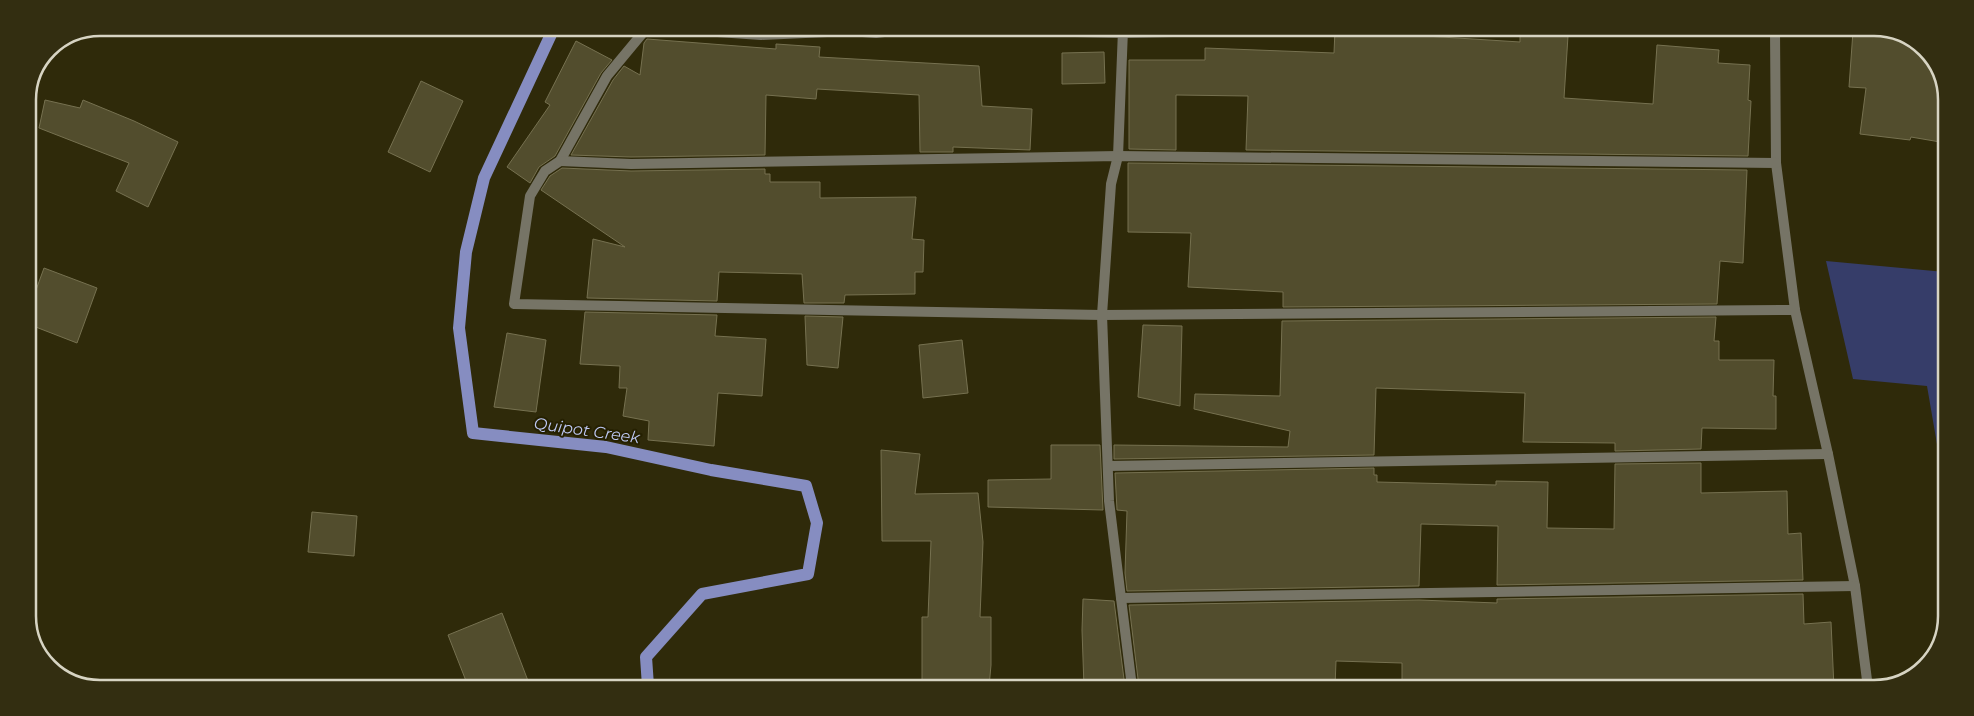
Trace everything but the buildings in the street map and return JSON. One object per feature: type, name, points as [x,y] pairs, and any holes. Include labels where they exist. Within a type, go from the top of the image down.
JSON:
[{"type":"street","points":[[640,36],[607,76],[560,162],[545,171],[530,196],[514,304],[1102,314],[1795,310]]},
{"type":"street","points":[[1123,36],[1118,156],[1111,184],[1102,314],[1109,501],[1131,680]]},
{"type":"street","points":[[1775,36],[1776,164],[1795,310],[1828,454],[1855,586],[1867,680]]},
{"type":"street","points":[[560,162],[631,164],[1118,156],[1776,164]]},
{"type":"street","points":[[1108,466],[1828,454]]},
{"type":"street","points":[[1120,598],[1855,586]]},
{"type":"shaded area","points":[[1826,261],[1938,271],[1938,450],[1927,386],[1853,379]]},
{"type":"waterway","name":"Quipot Creek","points":[[550,36],[484,178],[466,252],[459,328],[473,433],[606,447],[711,470],[806,486],[817,523],[808,574],[702,594],[646,657],[648,680]]}]
